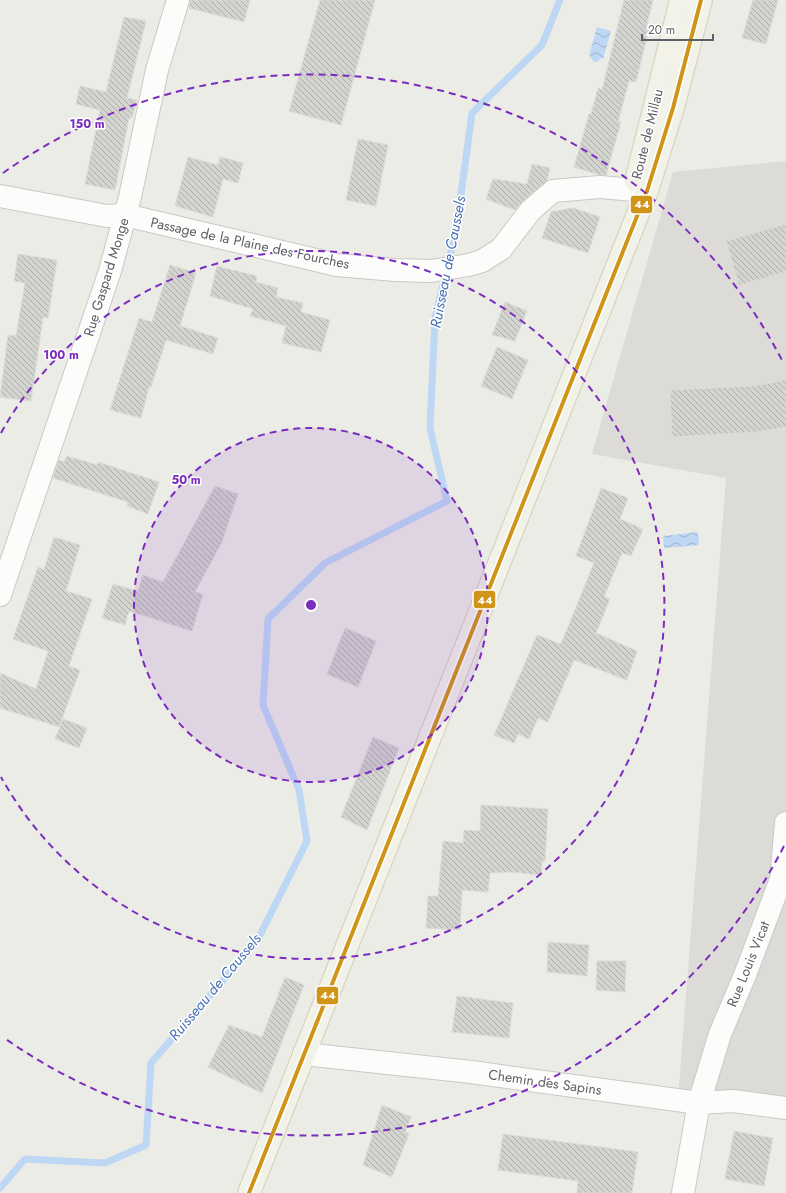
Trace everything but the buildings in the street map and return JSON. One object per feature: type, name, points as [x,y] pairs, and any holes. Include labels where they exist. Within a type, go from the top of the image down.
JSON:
[{"type":"main road","name":"Route de Millau","points":[[615,269],[681,0]]},
{"type":"main road","name":"Route de Millau","points":[[249,1193],[647,191],[673,108],[701,0]]},
{"type":"street","name":"Rue Gaspard Monge","points":[[0,595],[110,271],[130,198],[157,70],[178,0]]},
{"type":"street","name":"Passage de la Plaine des Fourches","points":[[0,196],[107,216],[125,216],[337,264],[395,270],[431,271],[469,265],[482,261],[501,249],[531,210],[552,192],[600,187],[634,190]]},
{"type":"street","name":"Rue Louis Vicat","points":[[683,1193],[699,1102],[720,1034],[745,976],[781,879],[786,823]]},
{"type":"street","name":"Chemin des Sapins","points":[[304,1054],[471,1072],[699,1102],[733,1101],[786,1108]]},
{"type":"shaded area","points":[[786,161],[786,1115],[678,1099],[726,478],[592,454],[673,172]]},
{"type":"water","points":[[597,27],[611,31],[603,59],[601,58],[594,62],[589,55]]},
{"type":"water","points":[[698,532],[699,545],[664,548],[663,536]]},
{"type":"waterway","name":"Ruisseau de Caussels","points":[[0,1188],[25,1159],[105,1163],[146,1145],[151,1063],[257,941],[307,841],[299,790],[263,705],[268,619],[325,563],[447,501],[430,428],[435,318],[456,231],[472,113],[542,45],[560,0]]},
{"type":"transit line","name":"44","points":[[249,1193],[647,191],[673,108],[701,0]]}]
